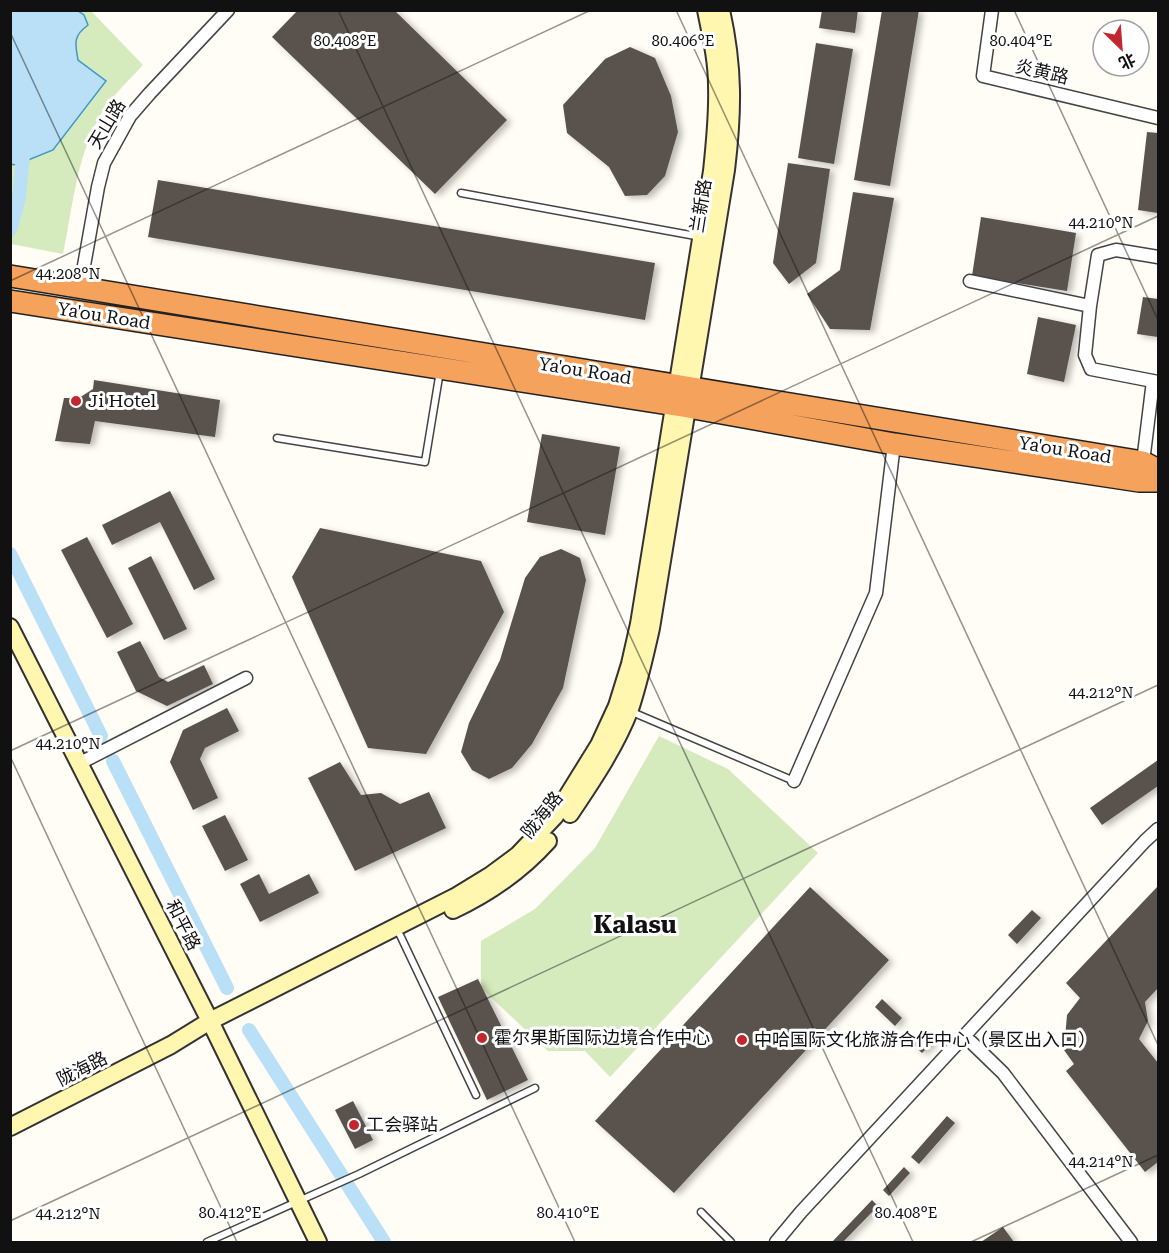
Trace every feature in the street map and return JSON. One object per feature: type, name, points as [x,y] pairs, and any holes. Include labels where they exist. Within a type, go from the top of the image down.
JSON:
[{"type":"highway","name":"Ya'ou Road","points":[[10,276],[683,397],[894,444],[1139,481],[1158,481]]},
{"type":"highway","name":"Ya'ou Road","points":[[10,301],[440,368],[683,397],[1151,466]]},
{"type":"street","name":"天山路","points":[[80,288],[104,163],[130,116],[228,10]]},
{"type":"street","name":"兰新路","points":[[706,10],[717,85],[709,237]]},
{"type":"street","name":"兰新路","points":[[683,397],[709,237],[731,125],[732,83],[729,45],[721,10]]},
{"type":"street","name":"炎黄路","points":[[992,10],[983,76],[1158,118]]},
{"type":"street","points":[[1151,466],[1156,382],[1091,369],[1085,356],[1098,255],[1116,250],[1158,257]]},
{"type":"street","points":[[970,281],[1090,306]]},
{"type":"street","name":"陇海路","points":[[10,1127],[171,1045],[457,908],[494,888],[528,861],[562,824],[594,778],[623,709],[683,397]]},
{"type":"street","points":[[794,781],[876,593],[894,444]]},
{"type":"street","name":"和平路","points":[[10,627],[212,1025],[318,1242]]},
{"type":"street","points":[[80,763],[246,678]]},
{"type":"street","name":"陇海路","points":[[212,1025],[454,897],[519,855],[555,816],[623,709]]},
{"type":"street","points":[[776,1242],[962,1036],[1158,829]]},
{"type":"street","points":[[962,1036],[1003,1073],[1131,1242]]},
{"type":"lane","points":[[461,193],[709,237]]},
{"type":"lane","points":[[277,438],[425,462],[440,368]]},
{"type":"lane","points":[[623,709],[794,781]]},
{"type":"lane","points":[[400,935],[476,1095]]},
{"type":"lane","points":[[207,1242],[359,1174],[535,1088]]},
{"type":"lane","points":[[701,1212],[731,1242]]},
{"type":"green space","points":[[10,11],[91,11],[143,65],[112,99],[94,127],[77,180],[63,254],[11,244]]},
{"type":"green space","points":[[659,736],[728,769],[818,853],[610,1077],[585,1051],[548,1051],[481,988],[481,941],[535,909],[595,848]]},
{"type":"water","points":[[10,11],[78,11],[84,15],[88,25],[77,36],[78,60],[106,81],[53,150],[16,165],[10,164]]},
{"type":"building","points":[[298,10],[394,10],[507,120],[435,194],[272,37]]},
{"type":"building","points":[[822,10],[858,10],[855,33],[819,28]]},
{"type":"building","points":[[882,10],[919,10],[890,186],[854,180]]},
{"type":"building","points":[[816,43],[853,49],[834,164],[798,158]]},
{"type":"building","points":[[630,47],[655,58],[671,96],[678,132],[665,176],[647,195],[625,196],[609,167],[567,133],[563,105],[605,59]]},
{"type":"building","points":[[1147,132],[1158,133],[1158,213],[1138,210]]},
{"type":"building","points":[[788,163],[830,169],[816,263],[789,284],[773,263]]},
{"type":"building","points":[[158,180],[655,263],[645,320],[148,237]]},
{"type":"building","points":[[853,192],[894,198],[870,330],[830,329],[807,294],[840,270]]},
{"type":"building","points":[[981,217],[1076,233],[1067,291],[972,276]]},
{"type":"building","points":[[1143,297],[1158,299],[1158,337],[1137,334]]},
{"type":"building","points":[[1038,317],[1076,325],[1064,382],[1027,374]]},
{"type":"building","points":[[94,380],[220,400],[215,437],[95,421],[90,444],[55,441],[64,398],[79,398],[93,389]]},
{"type":"building","points":[[542,434],[620,447],[605,535],[527,522]]},
{"type":"building","points":[[170,491],[215,579],[194,590],[160,522],[112,545],[102,525]]},
{"type":"building","points":[[320,528],[481,561],[504,612],[426,754],[368,748],[292,577]]},
{"type":"building","points":[[87,537],[133,624],[107,638],[61,550]]},
{"type":"building","points":[[561,549],[580,558],[586,580],[563,688],[532,744],[512,768],[489,779],[472,770],[461,752],[469,723],[500,660],[525,578],[540,557]]},
{"type":"building","points":[[151,556],[187,629],[164,640],[128,568]]},
{"type":"building","points":[[140,641],[159,677],[168,682],[204,665],[213,684],[167,706],[136,691],[117,652]]},
{"type":"building","points":[[227,708],[239,731],[205,748],[200,759],[218,798],[193,810],[170,762],[183,730]]},
{"type":"building","points":[[1158,760],[1158,786],[1102,825],[1090,808]]},
{"type":"building","points":[[340,762],[361,795],[381,793],[400,804],[429,792],[446,828],[355,871],[308,778]]},
{"type":"building","points":[[225,815],[248,860],[225,871],[202,826]]},
{"type":"building","points":[[259,874],[269,894],[309,874],[319,893],[260,922],[240,884]]},
{"type":"building","points":[[1158,886],[1158,988],[1145,1002],[1148,1021],[1139,1039],[1158,1063],[1158,1162],[1145,1172],[1066,1071],[1074,1064],[1064,1050],[1067,1015],[1080,998],[1066,983]]},
{"type":"building","name":"中哈国际文化旅游合作中心（景区出入口）","points":[[810,887],[889,960],[674,1193],[595,1121]]},
{"type":"building","points":[[1032,910],[1041,918],[1017,944],[1008,935]]},
{"type":"building","name":"霍尔果斯国际边境合作中心","points":[[478,979],[528,1080],[487,1100],[438,997]]},
{"type":"building","points":[[882,999],[902,1018],[895,1026],[875,1007]]},
{"type":"building","points":[[921,1030],[933,1042],[922,1053],[910,1041]]},
{"type":"building","name":"工会驿站","points":[[353,1101],[373,1140],[355,1149],[335,1110]]},
{"type":"building","points":[[947,1116],[955,1123],[919,1164],[911,1157]]},
{"type":"building","points":[[904,1167],[910,1173],[889,1196],[883,1190]]},
{"type":"building","points":[[872,1200],[878,1206],[843,1242],[832,1242]]},
{"type":"building","points":[[1003,1227],[1014,1242],[981,1242]]},
{"type":"waterway","points":[[10,230],[19,198],[24,144]]},
{"type":"waterway","points":[[10,554],[101,736]]},
{"type":"waterway","points":[[113,761],[227,988]]},
{"type":"waterway","points":[[249,1030],[384,1242]]},
{"type":"place","name":"Ji Hotel","points":[[76,401]]},
{"type":"place","name":"霍尔果斯国际边境合作中心","points":[[482,1038]]},
{"type":"place","name":"中哈国际文化旅游合作中心（景区出入口）","points":[[742,1040]]},
{"type":"place","name":"工会驿站","points":[[354,1125]]},
{"type":"district","name":"Kalasu","points":[[635,925]]}]
